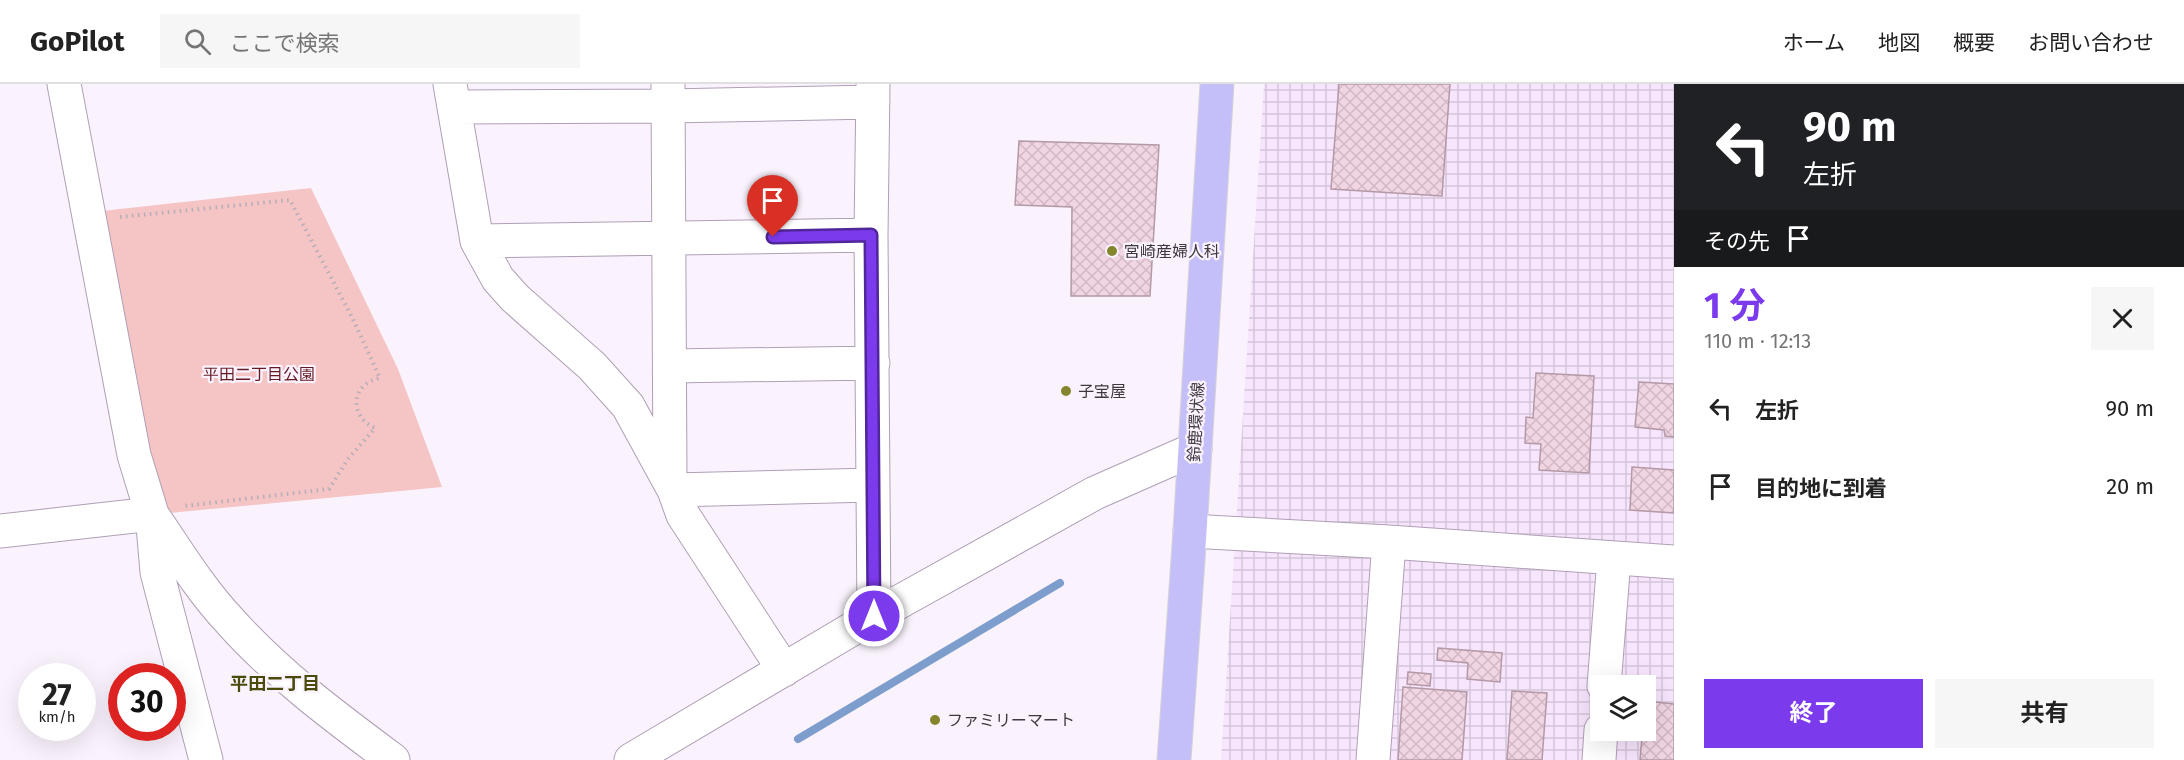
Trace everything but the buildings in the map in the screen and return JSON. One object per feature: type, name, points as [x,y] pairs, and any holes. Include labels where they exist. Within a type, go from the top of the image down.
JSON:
[{"type":"main road","name":"鈴鹿環状線","points":[[1174,760],[1217,84]]},
{"type":"street","points":[[64,84],[134,455],[152,512],[157,572],[206,760]]},
{"type":"street","points":[[784,670],[683,515],[672,486],[628,406],[592,366],[515,298],[498,279],[477,241],[452,95],[873,93],[871,235],[874,616]]},
{"type":"street","points":[[668,95],[672,486]]},
{"type":"street","points":[[477,241],[871,235]]},
{"type":"street","points":[[670,366],[873,363]]},
{"type":"street","points":[[631,760],[874,616],[1095,493],[1195,449]]},
{"type":"street","points":[[672,486],[873,485]]},
{"type":"street","points":[[0,531],[152,512]]},
{"type":"street","points":[[152,512],[228,620],[281,672],[337,719],[393,760]]},
{"type":"street","points":[[1190,531],[1674,562]]},
{"type":"street","points":[[1373,760],[1389,542]]},
{"type":"street","points":[[1605,675],[1614,559]]},
{"type":"street","points":[[1599,760],[1600,741]]},
{"type":"path","points":[[90,220],[290,200],[352,317],[380,378],[370,380],[362,387],[356,399],[356,409],[361,419],[375,428],[348,459],[329,489],[152,512]]},
{"type":"shaded area","points":[[1264,84],[1674,84],[1674,760],[1221,760]]},
{"type":"green space","name":"平田二丁目公園","points":[[311,188],[398,369],[442,487],[169,513],[151,474],[102,211]]},
{"type":"waterway","points":[[798,739],[1060,583]]},
{"type":"place","name":"宮崎産婦人科","points":[[1112,251]]},
{"type":"place","name":"子宝屋","points":[[1066,391]]},
{"type":"place","name":"ファミリーマート","points":[[935,720]]},
{"type":"district","name":"平田二丁目","points":[[275,684]]},
{"type":"route","points":[[773,237],[871,235],[874,616]]}]
